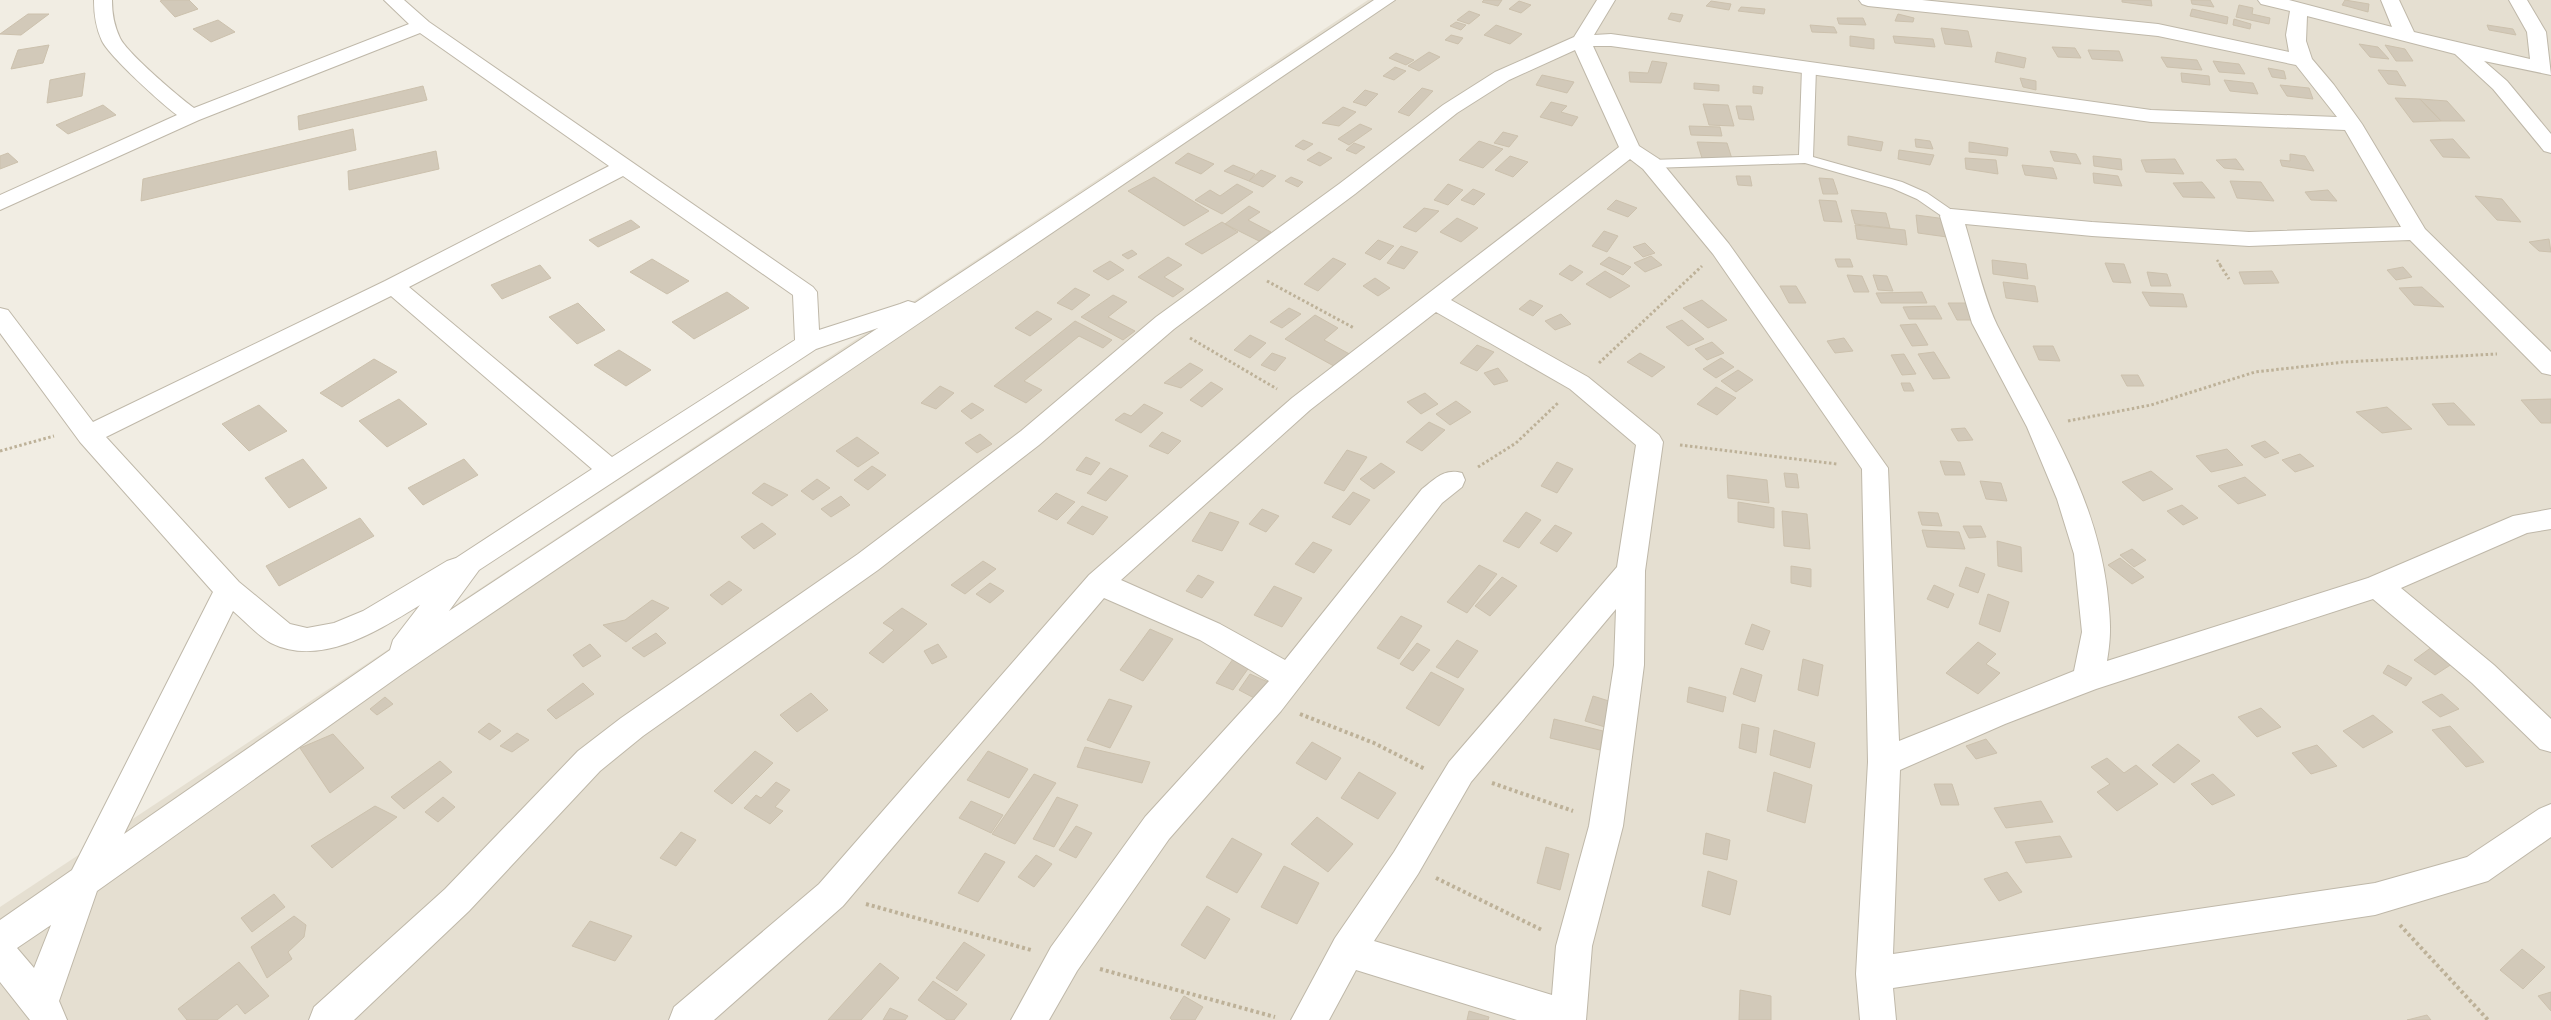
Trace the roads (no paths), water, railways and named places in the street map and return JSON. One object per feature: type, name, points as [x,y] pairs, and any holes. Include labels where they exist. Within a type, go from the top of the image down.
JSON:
[{"type":"street","points":[[103,0],[103,17],[112,42],[170,100],[192,116]]},
{"type":"street","points":[[393,0],[422,26],[805,292],[808,343]]},
{"type":"street","points":[[0,940],[85,878],[391,665],[1386,0]]},
{"type":"street","points":[[1581,41],[1606,0]]},
{"type":"street","points":[[1868,0],[2158,30],[2303,61]]},
{"type":"street","points":[[2267,0],[2461,50],[2545,68],[2540,38],[2518,0]]},
{"type":"street","points":[[2390,0],[2406,36]]},
{"type":"street","points":[[2300,8],[2296,22],[2295,40],[2296,47],[2303,61],[2327,89],[2352,124],[2416,232],[2551,367]]},
{"type":"street","points":[[0,203],[192,116],[422,26]]},
{"type":"street","points":[[327,1020],[457,900],[589,760],[632,727],[876,556],[1030,438],[1165,323],[1450,109],[1502,76],[1581,41],[1612,40],[1652,45],[2151,116],[2352,124]]},
{"type":"street","points":[[1581,41],[1640,157],[1721,249],[1875,468],[1884,762],[1874,974],[1878,1020]]},
{"type":"street","points":[[2461,50],[2500,85],[2551,147]]},
{"type":"street","points":[[687,1020],[831,895],[1100,583],[1301,404],[1379,342],[1433,300],[1640,157]]},
{"type":"street","points":[[89,435],[393,286],[624,167]]},
{"type":"street","points":[[2088,679],[2097,632],[2088,554],[2070,499],[2040,427],[1984,323],[1951,216],[2092,229],[2249,239],[2416,232]]},
{"type":"street","points":[[393,286],[610,470]]},
{"type":"street","points":[[0,316],[89,435],[229,590],[280,634],[307,640],[338,634],[373,619],[469,562],[808,343],[942,298]]},
{"type":"street","points":[[1348,950],[1568,1019],[1574,946],[1606,826],[1629,664],[1632,571],[1650,442],[1579,383],[1433,300]]},
{"type":"street","points":[[1029,1020],[1064,959],[1157,828],[1270,702],[1432,496],[1452,480]]},
{"type":"street","points":[[1884,762],[2088,679],[2378,586],[2523,523],[2551,519]]},
{"type":"street","points":[[391,665],[469,562]]},
{"type":"street","points":[[1309,1020],[1348,950],[1406,863],[1457,778],[1632,571]]},
{"type":"street","points":[[1100,583],[1210,632],[1288,677]]},
{"type":"street","points":[[2378,586],[2483,674],[2551,739]]},
{"type":"street","points":[[44,1011],[85,878],[229,590]]},
{"type":"street","points":[[1874,974],[2375,898],[2476,870],[2551,818]]},
{"type":"street","points":[[0,955],[44,1011]]},
{"type":"lane","points":[[1806,159],[1809,68]]},
{"type":"lane","points":[[1640,157],[1806,159],[1897,186],[1922,196],[1951,216]]}]
